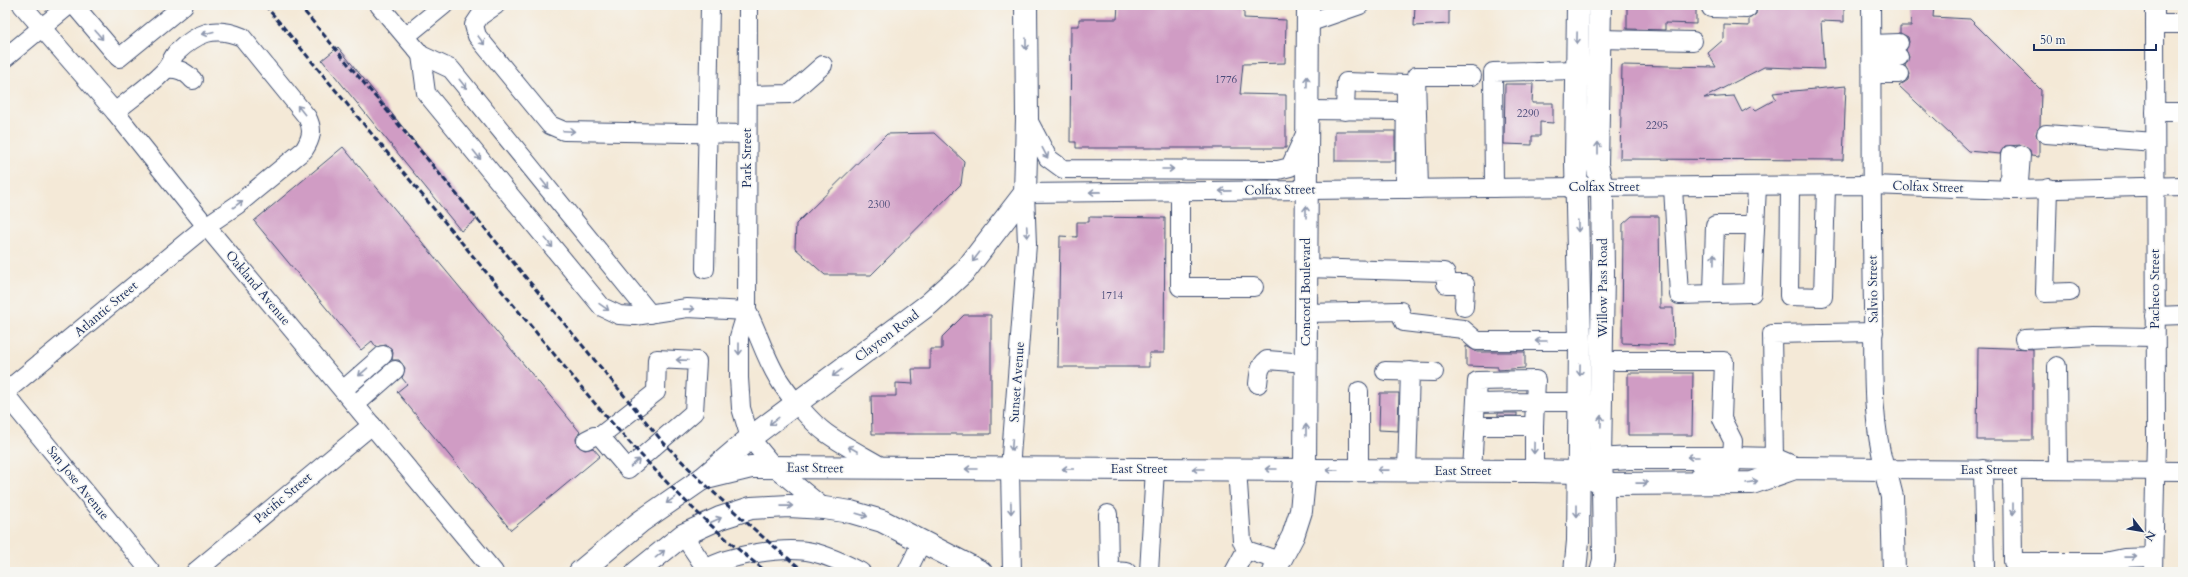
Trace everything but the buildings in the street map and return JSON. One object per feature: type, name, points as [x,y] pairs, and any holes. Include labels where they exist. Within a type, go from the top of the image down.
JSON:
[{"type":"main road","points":[[1025,193],[1027,118],[1026,5]]},
{"type":"main road","name":"Willow Pass Road","points":[[1575,572],[1578,541],[1577,472],[1580,342],[1578,187],[1576,162],[1578,5]]},
{"type":"main road","name":"Willow Pass Road","points":[[1600,5],[1598,39],[1597,165],[1602,187],[1603,361],[1600,460],[1603,484],[1604,560],[1601,572]]},
{"type":"main road","name":"Concord Boulevard","points":[[1277,566],[1292,536],[1301,511],[1305,469],[1306,110],[1308,14]]},
{"type":"main road","name":"Clayton Road","points":[[580,572],[640,522],[702,479],[750,438],[929,304],[966,271],[1025,193]]},
{"type":"main road","name":"East Street","points":[[1577,472],[1600,460],[1629,458],[1774,459],[1795,468]]},
{"type":"main road","name":"East Street","points":[[702,479],[751,467],[1305,469],[1407,471],[1534,470],[1577,472],[1603,484],[1686,482],[1752,483],[1795,468],[1885,469]]},
{"type":"main road","name":"Salvio Street","points":[[1885,469],[1892,497],[1894,572]]},
{"type":"main road","points":[[637,572],[683,535],[720,518],[751,508],[790,506],[824,508],[852,512],[882,521],[981,572]]},
{"type":"street","name":"Oakland Avenue","points":[[22,5],[115,112],[206,226],[494,572]]},
{"type":"street","points":[[5,58],[69,5]]},
{"type":"street","points":[[74,5],[119,58],[177,10]]},
{"type":"street","points":[[379,5],[421,55],[451,69],[650,314]]},
{"type":"street","points":[[406,36],[444,5]]},
{"type":"street","points":[[705,270],[707,145],[709,133],[710,5]]},
{"type":"street","name":"Park Street","points":[[748,5],[746,311],[739,337],[741,408],[750,438],[774,467],[824,508]]},
{"type":"street","points":[[1308,14],[1360,5]]},
{"type":"street","points":[[1711,5],[1711,8],[1747,9]]},
{"type":"street","name":"Salvio Street","points":[[1871,5],[1871,185],[1875,406],[1878,444],[1885,469]]},
{"type":"street","name":"Pacheco Street","points":[[2153,564],[2155,471],[2155,5]]},
{"type":"street","points":[[493,7],[480,16],[474,25],[477,36],[550,125],[556,129],[747,134]]},
{"type":"street","points":[[2155,24],[2183,24]]},
{"type":"street","name":"Atlantic Street","points":[[5,393],[206,226],[237,205],[304,150],[310,140],[312,130],[307,117],[242,37],[227,30],[209,32],[198,36],[175,54],[166,69],[115,112]]},
{"type":"street","points":[[1598,39],[1693,41]]},
{"type":"street","points":[[421,55],[426,93],[602,307],[620,315],[635,316],[687,308],[746,311]]},
{"type":"street","points":[[1872,58],[1899,58],[1872,58]]},
{"type":"street","points":[[748,95],[790,94],[823,65]]},
{"type":"street","points":[[166,69],[176,68],[187,73],[193,80]]},
{"type":"street","points":[[1494,188],[1493,72],[1577,70]]},
{"type":"street","points":[[1412,189],[1416,76],[1472,76]]},
{"type":"street","points":[[1345,110],[1346,82],[1406,84],[1406,111],[1412,189]]},
{"type":"street","points":[[1306,110],[1406,111]]},
{"type":"street","points":[[2154,112],[2183,112]]},
{"type":"street","name":"Colfax Street","points":[[1027,118],[1048,158],[1063,169],[1278,170],[1290,166],[1306,132]]},
{"type":"street","points":[[2046,134],[2154,142]]},
{"type":"street","points":[[2013,190],[2009,181],[2015,155]]},
{"type":"street","name":"Colfax Street","points":[[1025,193],[1871,185],[2013,190],[2154,185],[2183,186]]},
{"type":"street","points":[[1673,187],[1679,295],[1752,293],[1757,186]]},
{"type":"street","points":[[1790,186],[1789,296],[1823,297],[1826,186]]},
{"type":"street","points":[[2048,188],[2045,292],[2070,292]]},
{"type":"street","points":[[1180,191],[1180,287],[1254,287]]},
{"type":"street","name":"Sunset Avenue","points":[[1012,572],[1010,469],[1027,244],[1025,193]]},
{"type":"street","points":[[1713,293],[1715,226],[1754,226]]},
{"type":"street","points":[[1306,268],[1444,272],[1446,274],[1446,284],[1465,284],[1464,307]]},
{"type":"street","name":"Park Street","points":[[746,311],[777,376],[797,403],[825,432],[886,468]]},
{"type":"street","points":[[1306,313],[1400,311],[1404,322],[1462,328],[1477,341],[1580,342]]},
{"type":"street","points":[[2155,316],[2183,315]]},
{"type":"street","points":[[1774,459],[1772,334],[1874,332]]},
{"type":"street","points":[[2024,339],[2094,336],[2154,337]]},
{"type":"street","points":[[343,390],[383,355]]},
{"type":"street","points":[[657,359],[697,361],[694,412],[628,469],[593,438],[656,392],[657,359]]},
{"type":"street","points":[[1258,384],[1259,371],[1262,364],[1267,360],[1306,363]]},
{"type":"street","points":[[1603,361],[1724,361],[1722,419],[1733,441],[1731,468],[1722,473],[1697,474],[1686,482]]},
{"type":"street","points":[[2057,366],[2058,470]]},
{"type":"street","points":[[355,404],[396,370]]},
{"type":"street","points":[[1385,371],[1434,372]]},
{"type":"street","points":[[1407,471],[1410,371]]},
{"type":"street","points":[[1472,471],[1477,381],[1536,380],[1534,470]]},
{"type":"street","points":[[1359,391],[1359,470]]},
{"type":"street","name":"San Jose Avenue","points":[[5,393],[151,572]]},
{"type":"street","points":[[1535,402],[1579,402]]},
{"type":"street","name":"Pacific Street","points":[[195,572],[372,425]]},
{"type":"street","points":[[1475,426],[1534,426]]},
{"type":"street","points":[[1149,572],[1155,469]]},
{"type":"street","points":[[1237,469],[1242,541],[1246,550],[1277,566]]},
{"type":"street","name":"East Street","points":[[1885,469],[2183,471]]},
{"type":"street","points":[[1983,469],[1984,572]]},
{"type":"street","points":[[2012,470],[2013,562],[2105,562],[2124,558],[2153,564]]},
{"type":"street","points":[[1108,514],[1109,567],[1113,571],[1127,572]]},
{"type":"street","points":[[683,535],[704,570],[732,558],[785,549],[812,552],[841,562],[861,572]]},
{"type":"street","points":[[907,572],[922,541]]},
{"type":"street","points":[[1234,572],[1246,550]]},
{"type":"railway","points":[[265,5],[597,406],[678,494],[743,554],[767,572]]},
{"type":"railway","points":[[299,5],[662,441],[731,509],[805,572]]}]
